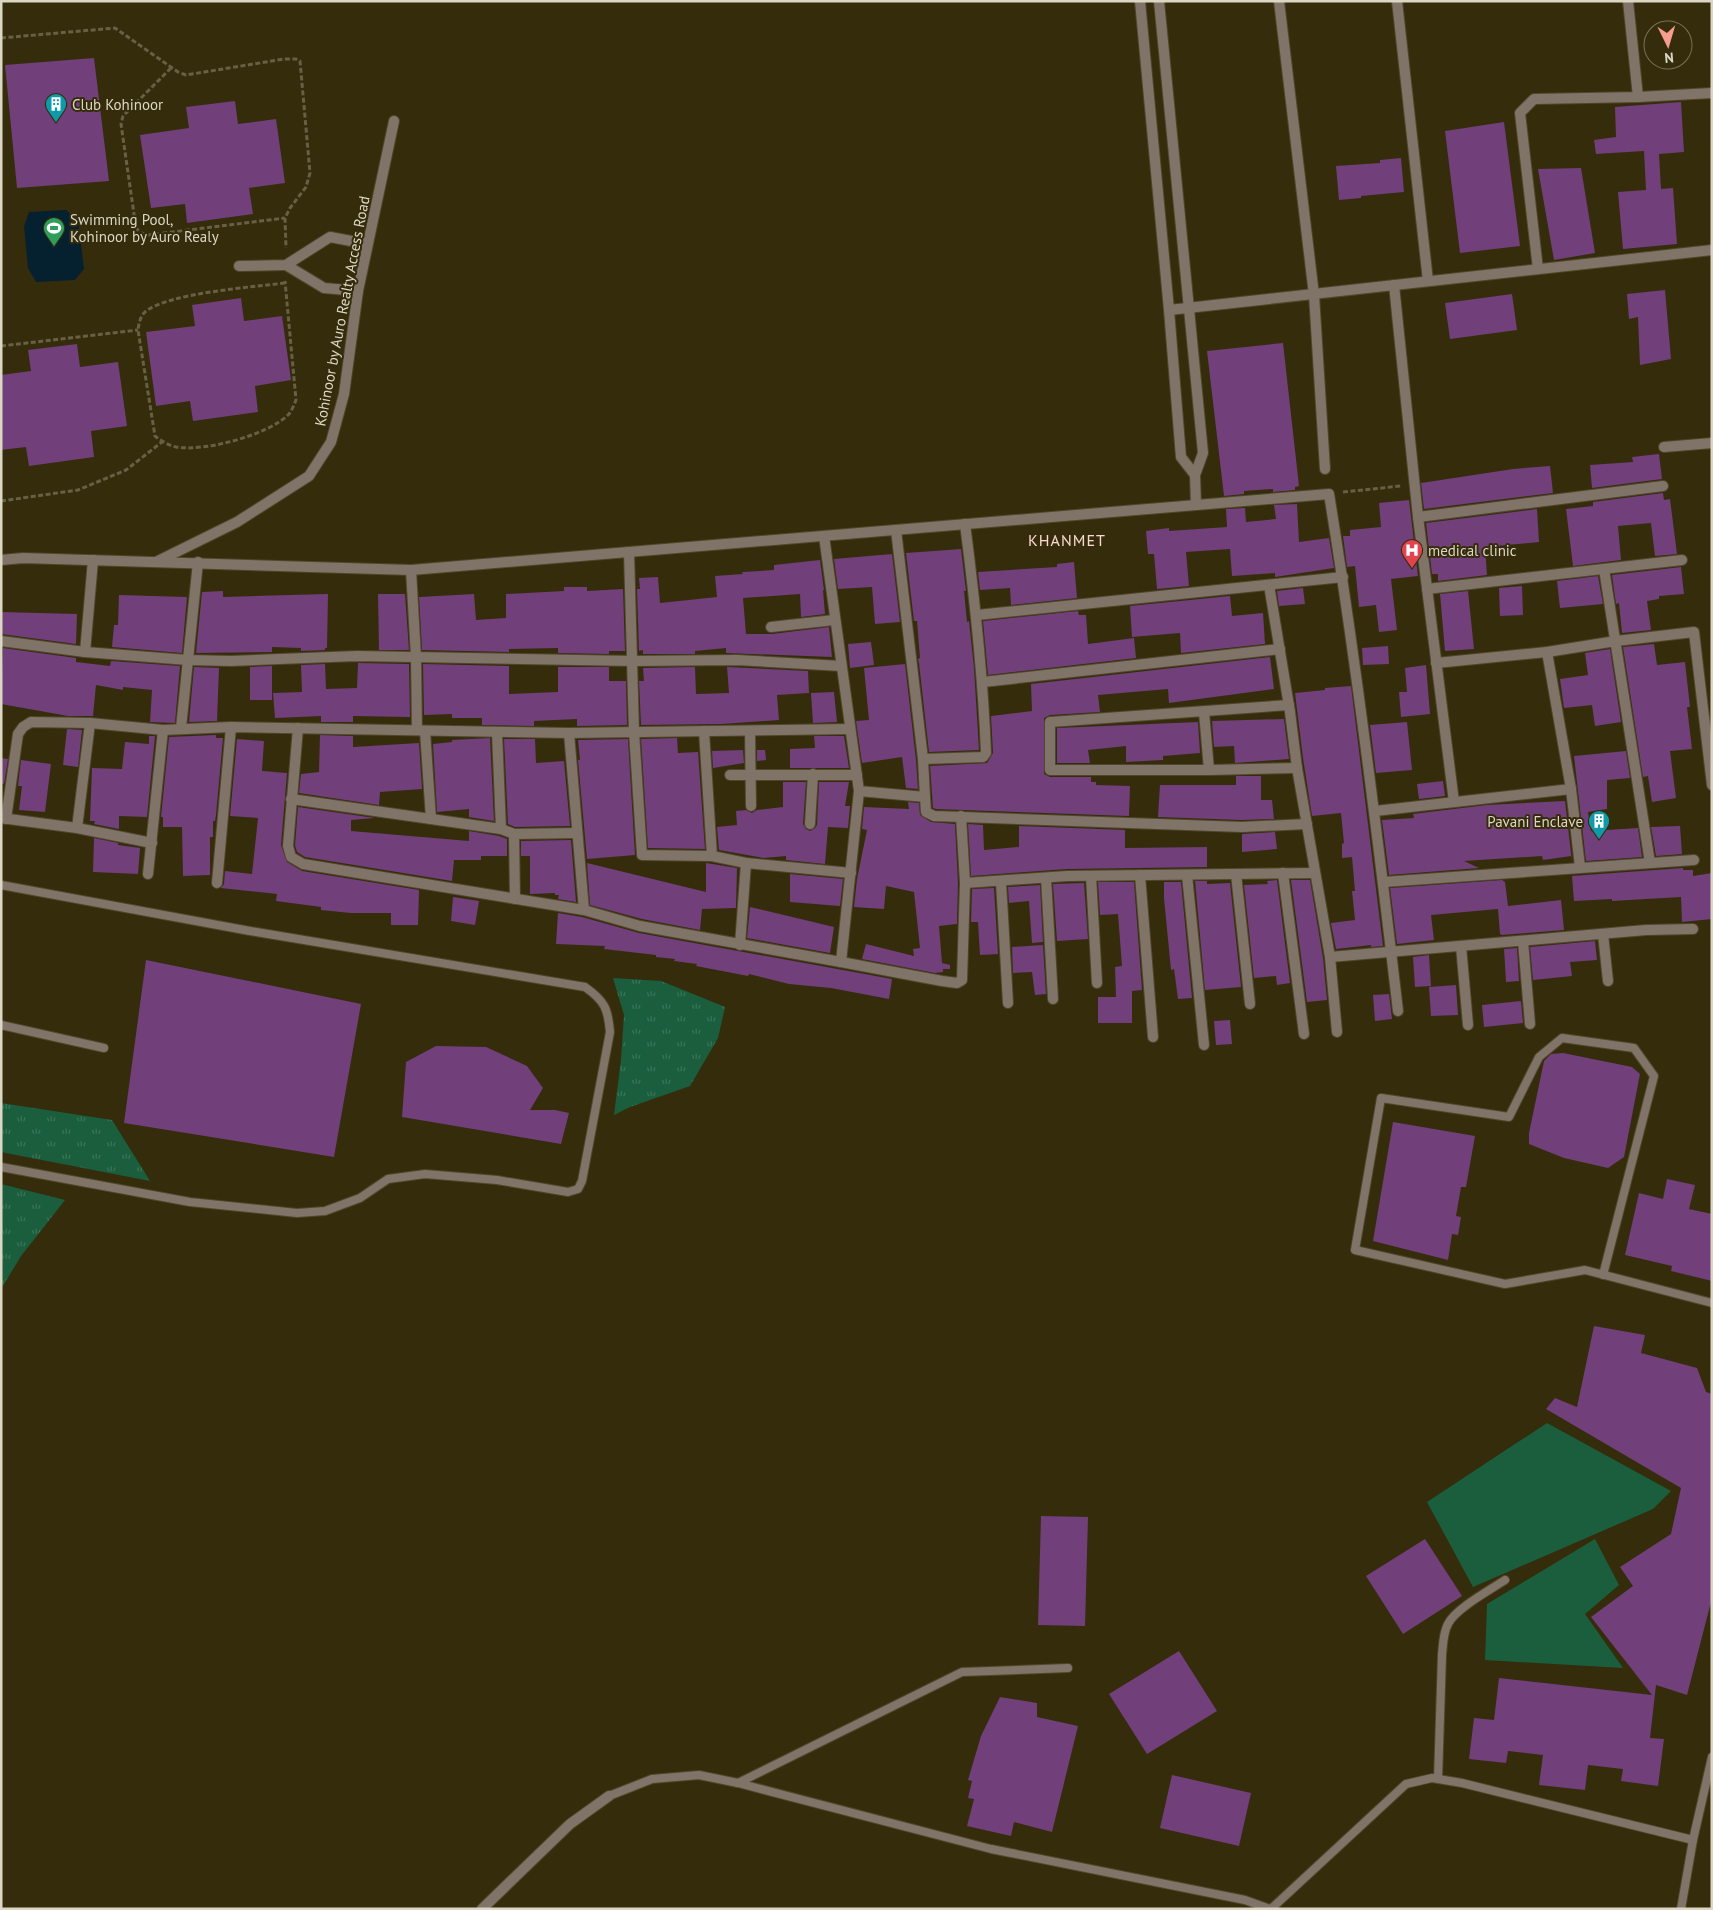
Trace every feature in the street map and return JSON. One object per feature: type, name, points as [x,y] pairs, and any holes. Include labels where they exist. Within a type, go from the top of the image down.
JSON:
[{"type":"street","points":[[1140,1],[1181,457],[1195,475]]},
{"type":"street","points":[[1159,1],[1203,453],[1195,475],[1196,505]]},
{"type":"street","points":[[1279,1],[1314,295],[1325,469]]},
{"type":"street","points":[[1397,1],[1428,281]]},
{"type":"street","points":[[1628,1],[1638,97]]},
{"type":"street","points":[[1538,269],[1520,113],[1534,99],[1638,97],[1712,93]]},
{"type":"street","name":"Kohinoor by Auro Realty Access Road","points":[[158,562],[236,522],[309,476],[331,442],[344,394],[358,291],[394,121]]},
{"type":"street","points":[[240,266],[286,265],[330,237],[367,244]]},
{"type":"street","points":[[1169,310],[1712,250]]},
{"type":"street","points":[[286,265],[324,288],[358,291]]},
{"type":"street","points":[[1394,285],[1414,484],[1454,802]]},
{"type":"street","points":[[1664,447],[1712,443]]},
{"type":"street","points":[[1418,517],[1663,486]]},
{"type":"street","points":[[1,560],[24,558],[198,562],[411,570],[1329,494],[1343,577],[1375,811],[1398,1011]]},
{"type":"street","points":[[923,759],[983,757],[985,755],[983,682],[977,615],[965,524]]},
{"type":"street","points":[[896,530],[923,759],[926,812],[930,815],[1242,827],[1307,824]]},
{"type":"street","points":[[824,536],[834,620],[859,791],[841,962]]},
{"type":"street","points":[[629,552],[634,732],[642,855],[712,856],[746,863],[851,874]]},
{"type":"street","points":[[85,652],[93,560]]},
{"type":"street","points":[[1427,588],[1682,560]]},
{"type":"street","points":[[181,728],[198,562]]},
{"type":"street","points":[[1604,569],[1650,863]]},
{"type":"street","points":[[411,570],[421,731],[431,819]]},
{"type":"street","points":[[977,615],[1343,577]]},
{"type":"street","points":[[1269,585],[1289,705],[1297,768],[1330,957],[1337,1032]]},
{"type":"street","points":[[771,627],[834,620]]},
{"type":"street","points":[[1436,663],[1547,652],[1616,641],[1694,632],[1712,785]]},
{"type":"street","points":[[1,641],[85,652],[188,660],[231,661],[357,656],[633,661],[738,660],[841,666]]},
{"type":"street","points":[[983,682],[1280,649]]},
{"type":"street","points":[[1547,652],[1571,789],[1580,867]]},
{"type":"street","points":[[1289,705],[1050,722],[1050,770],[1297,768]]},
{"type":"street","points":[[1204,712],[1209,770]]},
{"type":"street","points":[[152,842],[77,828],[4,818],[18,734],[22,727],[31,722],[90,724],[163,730],[231,727],[497,732],[850,729]]},
{"type":"street","points":[[77,828],[90,724]]},
{"type":"street","points":[[217,883],[231,727]]},
{"type":"street","points":[[298,728],[288,846],[291,857],[303,864],[584,910],[640,926],[957,983],[962,980],[965,884],[961,816]]},
{"type":"street","points":[[148,874],[163,730]]},
{"type":"street","points":[[704,731],[712,856]]},
{"type":"street","points":[[750,731],[751,806]]},
{"type":"street","points":[[497,732],[501,829]]},
{"type":"street","points":[[569,732],[584,910]]},
{"type":"street","points":[[810,824],[813,774]]},
{"type":"street","points":[[730,775],[857,775]]},
{"type":"street","points":[[1375,811],[1571,789]]},
{"type":"street","points":[[859,791],[925,797]]},
{"type":"street","points":[[291,799],[501,829],[514,834],[577,833]]},
{"type":"street","points":[[514,834],[515,899]]},
{"type":"street","points":[[1383,882],[1694,860]]},
{"type":"street","points":[[740,945],[746,863]]},
{"type":"street","points":[[1283,873],[1304,1034]]},
{"type":"street","points":[[965,884],[1092,876],[1315,873]]},
{"type":"street","points":[[1236,874],[1250,1004]]},
{"type":"street","points":[[1140,875],[1153,1037]]},
{"type":"street","points":[[1187,875],[1204,1045]]},
{"type":"street","points":[[1092,876],[1097,983]]},
{"type":"street","points":[[1046,878],[1053,999]]},
{"type":"street","points":[[1001,882],[1008,1003]]},
{"type":"street","points":[[1330,957],[1646,930],[1693,930]]},
{"type":"street","points":[[1603,934],[1608,981]]},
{"type":"street","points":[[1522,940],[1530,1024]]},
{"type":"street","points":[[1461,946],[1468,1025]]},
{"type":"street","points":[[482,1909],[570,1824],[609,1796]]},
{"type":"lane","points":[[1,885],[250,931],[585,987],[596,995],[609,1012],[610,1032],[582,1181],[578,1189],[568,1192],[496,1180],[424,1174],[388,1179],[360,1198],[325,1211],[297,1213],[190,1202],[1,1168]]},
{"type":"lane","points":[[1,1025],[104,1048]]},
{"type":"lane","points":[[1604,1275],[1654,1076],[1634,1048],[1562,1038],[1539,1057],[1509,1117],[1381,1098],[1355,1250],[1505,1284],[1585,1270],[1604,1275],[1712,1303]]},
{"type":"lane","points":[[1438,1779],[1442,1655],[1446,1630],[1454,1614],[1505,1580]]},
{"type":"lane","points":[[738,1783],[962,1672],[1068,1668]]},
{"type":"lane","points":[[1681,1909],[1693,1840],[1712,1757]]},
{"type":"lane","points":[[609,1796],[652,1779],[700,1775],[738,1783],[991,1850],[1246,1900],[1271,1909],[1406,1784],[1432,1778],[1693,1840]]},
{"type":"path","points":[[1,38],[114,28],[171,68],[186,75],[284,59],[300,61],[310,173],[306,187],[285,218],[285,283],[296,400],[290,413],[278,423],[230,442],[186,448],[162,442],[155,436],[138,330],[139,322],[145,312],[160,303],[205,294],[285,283]]},
{"type":"path","points":[[171,68],[123,116],[121,124],[136,228],[141,233],[148,235],[285,218]]},
{"type":"path","points":[[1,346],[138,330]]},
{"type":"path","points":[[1,501],[78,490],[126,470],[162,442]]},
{"type":"path","points":[[1329,494],[1414,484]]},
{"type":"green space","points":[[613,978],[661,981],[725,1007],[718,1038],[690,1086],[630,1107],[614,1115],[624,1015]]},
{"type":"green space","points":[[1,1103],[112,1120],[150,1181],[1,1152]]},
{"type":"green space","points":[[1,1184],[65,1200],[21,1256],[1,1289]]},
{"type":"green space","points":[[1547,1423],[1671,1491],[1653,1509],[1473,1587],[1427,1502]]},
{"type":"green space","points":[[1595,1539],[1619,1585],[1585,1614],[1623,1668],[1485,1660],[1487,1604]]},
{"type":"water","name":"Swimming Pool, Kohinoor by Auro Realy","points":[[66,210],[78,220],[84,269],[75,280],[36,282],[28,268],[24,226],[29,212]]},
{"type":"building","name":"Club Kohinoor","points":[[94,58],[109,181],[17,188],[5,65]]},
{"type":"building","points":[[235,101],[238,124],[276,119],[285,183],[249,188],[253,214],[187,223],[185,204],[151,208],[140,135],[189,128],[186,107]]},
{"type":"building","points":[[1681,102],[1684,152],[1659,154],[1661,189],[1673,188],[1677,244],[1623,249],[1618,192],[1646,190],[1644,151],[1596,154],[1594,140],[1616,137],[1615,107]]},
{"type":"building","points":[[1504,122],[1520,246],[1460,253],[1445,131]]},
{"type":"building","points":[[1401,158],[1404,192],[1339,200],[1336,166],[1380,163],[1380,160]]},
{"type":"building","points":[[1581,168],[1595,253],[1554,260],[1538,169]]},
{"type":"building","points":[[1665,290],[1671,359],[1640,365],[1638,317],[1629,319],[1627,294]]},
{"type":"building","points":[[1512,294],[1517,330],[1450,339],[1445,303]]},
{"type":"building","points":[[241,298],[244,321],[282,316],[291,380],[255,386],[258,412],[193,421],[190,401],[156,406],[146,332],[195,326],[192,305]]},
{"type":"building","points":[[1283,343],[1299,486],[1295,487],[1295,490],[1273,492],[1273,489],[1244,491],[1244,494],[1224,496],[1207,351]]},
{"type":"building","points":[[77,344],[80,367],[118,362],[127,426],[91,431],[94,457],[29,466],[26,447],[1,450],[1,375],[31,371],[28,350]]},
{"type":"building","points":[[1659,454],[1662,479],[1592,488],[1590,465],[1633,462],[1632,457]]},
{"type":"building","points":[[1550,466],[1553,493],[1424,509],[1421,483],[1513,469]]},
{"type":"building","points":[[1663,493],[1664,500],[1670,499],[1677,554],[1655,556],[1651,523],[1618,526],[1621,560],[1573,566],[1566,509],[1593,506],[1593,502]]},
{"type":"building","points":[[1409,500],[1418,576],[1391,579],[1397,630],[1379,632],[1376,605],[1359,607],[1355,566],[1347,567],[1343,536],[1350,536],[1350,530],[1381,527],[1379,503]]},
{"type":"building","points":[[1297,504],[1299,542],[1329,538],[1334,568],[1275,577],[1275,573],[1232,576],[1230,549],[1186,552],[1189,586],[1157,589],[1154,554],[1148,554],[1146,531],[1169,528],[1169,531],[1227,527],[1226,509],[1245,508],[1246,522],[1276,519],[1274,505]]},
{"type":"building","points":[[1537,509],[1539,542],[1485,547],[1487,575],[1438,581],[1438,574],[1432,574],[1426,523]]},
{"type":"building","points":[[961,549],[966,591],[964,591],[967,622],[969,621],[974,668],[979,750],[929,752],[918,659],[920,658],[917,621],[914,621],[906,553]]},
{"type":"building","points":[[892,554],[900,622],[875,624],[872,587],[838,589],[834,559]]},
{"type":"building","points":[[820,560],[825,614],[801,617],[800,594],[743,598],[746,634],[772,634],[829,627],[832,657],[726,653],[726,648],[695,651],[695,654],[643,654],[643,650],[639,651],[637,589],[640,589],[639,578],[658,577],[660,603],[717,597],[715,576],[774,570],[774,565]]},
{"type":"building","points":[[1074,562],[1077,598],[1011,605],[1010,588],[980,590],[978,572],[1057,567],[1057,564]]},
{"type":"building","points":[[1681,567],[1684,594],[1659,596],[1659,599],[1647,601],[1651,630],[1622,633],[1619,603],[1616,604],[1612,575]]},
{"type":"building","points":[[1598,576],[1603,604],[1560,608],[1557,581]]},
{"type":"building","points":[[1522,586],[1523,615],[1500,616],[1499,588]]},
{"type":"building","points":[[564,587],[587,587],[587,591],[623,589],[625,651],[609,651],[609,654],[558,653],[558,648],[509,649],[509,652],[422,650],[419,597],[474,594],[476,620],[506,618],[506,594],[564,591]]},
{"type":"building","points":[[1303,588],[1305,604],[1279,606],[1277,591]]},
{"type":"building","points":[[223,591],[223,597],[328,594],[327,648],[325,650],[301,651],[301,648],[272,647],[272,652],[196,653],[202,592]]},
{"type":"building","points":[[1468,591],[1474,649],[1445,651],[1440,594]]},
{"type":"building","points":[[378,594],[405,594],[409,650],[379,650]]},
{"type":"building","points":[[119,595],[187,597],[182,653],[112,647],[114,625],[118,625]]},
{"type":"building","points":[[1230,596],[1232,616],[1263,613],[1265,644],[1181,653],[1180,633],[1132,637],[1130,606]]},
{"type":"building","points":[[1078,611],[1079,615],[1086,615],[1088,644],[1134,638],[1136,658],[988,675],[983,621]]},
{"type":"building","points":[[1,612],[77,614],[76,644],[1,634]]},
{"type":"building","points":[[871,642],[874,665],[850,668],[848,644]]},
{"type":"building","points":[[1654,644],[1657,665],[1685,662],[1690,707],[1687,707],[1692,749],[1670,751],[1676,798],[1652,802],[1648,776],[1643,777],[1623,647]]},
{"type":"building","points":[[1388,646],[1389,664],[1363,665],[1362,648]]},
{"type":"building","points":[[3,648],[76,658],[76,662],[110,666],[111,661],[180,666],[175,723],[150,722],[152,690],[123,687],[123,690],[96,685],[93,716],[68,716],[1,704]]},
{"type":"building","points":[[1610,649],[1621,722],[1595,726],[1592,705],[1564,708],[1560,679],[1588,675],[1585,653]]},
{"type":"building","points":[[1270,657],[1274,689],[1169,703],[1168,689],[1098,695],[1100,712],[1050,715],[1044,718],[1044,774],[1050,777],[1091,777],[1091,782],[1096,782],[1096,785],[1130,786],[1129,816],[933,808],[930,766],[987,763],[993,753],[991,716],[1032,711],[1031,684]]},
{"type":"building","points":[[358,663],[409,664],[410,717],[353,716],[353,722],[321,722],[321,716],[275,718],[273,693],[302,692],[301,665],[325,664],[326,689],[357,688]]},
{"type":"building","points":[[423,664],[509,666],[509,694],[558,692],[558,667],[609,667],[609,681],[626,681],[627,725],[577,726],[577,719],[534,721],[534,726],[482,725],[482,718],[452,718],[452,714],[424,715]]},
{"type":"building","points":[[905,664],[918,789],[906,788],[902,757],[862,763],[856,721],[869,720],[864,668]]},
{"type":"building","points":[[1426,665],[1430,714],[1401,717],[1399,692],[1407,692],[1405,668]]},
{"type":"building","points":[[272,666],[272,700],[250,700],[250,667]]},
{"type":"building","points":[[194,667],[219,668],[217,721],[189,722]]},
{"type":"building","points":[[695,667],[696,694],[729,693],[727,667],[808,671],[809,693],[777,695],[779,720],[722,724],[641,725],[639,681],[644,681],[643,668]]},
{"type":"building","points":[[1351,686],[1383,946],[1371,947],[1371,945],[1336,949],[1331,923],[1355,920],[1352,891],[1355,891],[1352,857],[1342,858],[1342,844],[1344,843],[1341,813],[1312,816],[1295,693]]},
{"type":"building","points":[[834,692],[837,722],[813,723],[811,693]]},
{"type":"building","points":[[1284,719],[1289,759],[1235,763],[1234,746],[1214,747],[1212,721]]},
{"type":"building","points":[[1198,722],[1200,753],[1163,756],[1163,760],[1126,762],[1126,746],[1088,750],[1090,763],[1057,763],[1057,728]]},
{"type":"building","points":[[1407,722],[1412,770],[1376,773],[1370,725]]},
{"type":"building","points":[[67,729],[82,730],[78,767],[63,765]]},
{"type":"building","points":[[216,735],[216,738],[223,738],[216,815],[215,821],[213,821],[213,837],[210,837],[210,875],[183,876],[182,827],[163,827],[163,817],[161,817],[169,737]]},
{"type":"building","points":[[320,735],[353,736],[353,747],[419,743],[422,789],[380,792],[379,805],[299,793],[301,774],[319,772]]},
{"type":"building","points":[[149,736],[155,736],[147,817],[119,816],[119,829],[94,824],[95,821],[90,821],[92,768],[122,769],[125,742],[149,744]]},
{"type":"building","points":[[814,736],[844,736],[849,768],[790,768],[790,749],[815,748]]},
{"type":"building","points":[[490,738],[494,821],[469,817],[469,809],[437,812],[433,744],[452,742],[452,740]]},
{"type":"building","points":[[677,738],[678,753],[698,752],[705,849],[648,848],[641,739]]},
{"type":"building","points":[[237,739],[264,741],[262,771],[287,773],[281,845],[287,862],[302,871],[419,890],[418,925],[391,925],[391,913],[351,913],[321,910],[321,907],[276,901],[277,894],[221,888],[224,884],[225,871],[252,874],[258,818],[230,816]]},
{"type":"building","points":[[504,739],[535,739],[536,763],[564,761],[570,826],[515,827],[508,824]]},
{"type":"building","points":[[628,739],[635,855],[587,859],[578,760],[580,760],[578,740]]},
{"type":"building","points":[[743,750],[744,763],[713,768],[712,751]]},
{"type":"building","points":[[757,750],[765,750],[766,760],[757,761]]},
{"type":"building","points":[[1626,751],[1630,778],[1607,780],[1607,809],[1588,812],[1591,831],[1638,828],[1642,857],[1586,861],[1574,756]]},
{"type":"building","points":[[1,758],[8,759],[4,784],[1,783]]},
{"type":"building","points":[[21,760],[51,764],[45,812],[19,810],[22,786],[18,786]]},
{"type":"building","points":[[1236,776],[1261,776],[1261,800],[1272,800],[1274,819],[1242,820],[1158,817],[1160,785],[1236,785]]},
{"type":"building","points":[[1443,781],[1445,796],[1419,799],[1417,784]]},
{"type":"building","points":[[783,782],[806,782],[803,824],[810,831],[817,825],[819,782],[849,782],[845,806],[850,806],[848,828],[828,827],[825,864],[786,860],[786,856],[764,858],[719,850],[717,827],[737,825],[736,811],[746,810],[752,813],[757,810],[783,807]]},
{"type":"building","points":[[1565,801],[1572,862],[1571,856],[1543,860],[1542,856],[1464,861],[1479,868],[1389,875],[1382,820],[1414,818],[1413,814],[1487,805]]},
{"type":"building","points":[[908,802],[919,803],[920,815],[931,822],[955,824],[958,883],[957,924],[939,926],[942,963],[950,965],[950,969],[943,969],[943,972],[935,973],[862,959],[866,944],[914,956],[913,949],[920,948],[914,892],[886,886],[884,909],[854,907],[857,879],[867,830],[862,829],[864,807],[909,809]]},
{"type":"building","points":[[298,807],[375,818],[351,820],[351,831],[469,841],[469,831],[499,836],[507,839],[507,856],[481,856],[481,860],[454,860],[452,881],[305,857],[297,852],[295,845]]},
{"type":"building","points":[[968,824],[983,825],[984,850],[1019,847],[1019,826],[1125,830],[1125,848],[1207,847],[1207,867],[1067,869],[971,876]]},
{"type":"building","points":[[1680,826],[1682,854],[1656,856],[1651,827]]},
{"type":"building","points":[[1275,832],[1277,849],[1242,852],[1242,834]]},
{"type":"building","points":[[94,838],[118,843],[118,845],[140,848],[138,874],[93,872]]},
{"type":"building","points":[[571,840],[576,902],[558,899],[559,895],[555,895],[555,893],[530,894],[530,856],[521,856],[521,841]]},
{"type":"building","points":[[587,863],[706,892],[706,863],[737,868],[736,908],[702,909],[700,930],[642,919],[590,905]]},
{"type":"building","points":[[1683,868],[1683,870],[1693,870],[1693,876],[1712,873],[1712,919],[1682,922],[1681,897],[1574,901],[1572,876]]},
{"type":"building","points":[[790,874],[843,879],[840,906],[790,902]]},
{"type":"building","points":[[1277,880],[1290,983],[1277,985],[1276,976],[1254,978],[1244,885],[1268,884],[1267,881]]},
{"type":"building","points":[[1291,880],[1310,880],[1323,958],[1327,1000],[1307,1002]]},
{"type":"building","points":[[1502,880],[1505,882],[1508,906],[1561,900],[1564,930],[1502,935],[1500,934],[1498,909],[1431,915],[1434,940],[1397,944],[1390,888]]},
{"type":"building","points":[[1195,881],[1207,881],[1207,884],[1230,883],[1241,987],[1205,990]]},
{"type":"building","points":[[1098,882],[1134,882],[1142,990],[1132,991],[1132,1023],[1098,1023],[1098,997],[1116,997],[1115,967],[1122,966],[1118,914],[1100,915]]},
{"type":"building","points":[[1164,882],[1181,882],[1192,998],[1178,999],[1174,969],[1171,970]]},
{"type":"building","points":[[1084,883],[1088,939],[1057,941],[1053,884]]},
{"type":"building","points":[[1040,885],[1043,942],[1032,943],[1029,901],[1009,903],[1008,887]]},
{"type":"building","points":[[994,888],[998,954],[980,955],[978,922],[971,922],[972,889]]},
{"type":"building","points":[[453,897],[479,901],[475,925],[451,921]]},
{"type":"building","points":[[750,907],[834,927],[830,953],[747,938]]},
{"type":"building","points":[[558,913],[582,917],[639,933],[892,979],[889,999],[831,988],[789,984],[749,974],[748,976],[696,966],[697,964],[674,961],[675,959],[656,957],[656,955],[604,949],[605,946],[556,944]]},
{"type":"building","points":[[1595,941],[1597,960],[1570,962],[1572,976],[1533,980],[1530,947]]},
{"type":"building","points":[[1043,945],[1046,994],[1035,995],[1032,972],[1013,973],[1012,947]]},
{"type":"building","points":[[1517,948],[1519,981],[1506,982],[1504,949]]},
{"type":"building","points":[[1429,955],[1431,986],[1415,987],[1413,957]]},
{"type":"building","points":[[146,960],[361,1004],[334,1157],[124,1123]]},
{"type":"building","points":[[1456,985],[1458,1015],[1431,1016],[1429,987]]},
{"type":"building","points":[[1389,994],[1392,1019],[1375,1021],[1373,995]]},
{"type":"building","points":[[1521,1001],[1523,1023],[1484,1027],[1482,1005]]},
{"type":"building","points":[[1230,1020],[1232,1044],[1216,1045],[1214,1021]]},
{"type":"building","points":[[436,1046],[486,1047],[527,1066],[543,1088],[530,1110],[555,1110],[569,1113],[561,1144],[402,1117],[406,1062]]},
{"type":"building","points":[[1563,1053],[1632,1067],[1640,1074],[1624,1157],[1608,1168],[1564,1158],[1529,1144],[1529,1133],[1544,1061],[1551,1054]]},
{"type":"building","points":[[1393,1122],[1475,1136],[1466,1187],[1461,1187],[1456,1216],[1461,1217],[1458,1235],[1452,1234],[1448,1260],[1373,1241]]},
{"type":"building","points":[[1667,1179],[1695,1185],[1689,1209],[1712,1214],[1712,1281],[1671,1271],[1672,1266],[1625,1255],[1639,1193],[1663,1199]]},
{"type":"building","points":[[1594,1326],[1645,1335],[1641,1353],[1697,1368],[1706,1392],[1712,1394],[1712,1598],[1687,1695],[1656,1685],[1650,1738],[1664,1739],[1658,1786],[1621,1781],[1623,1769],[1588,1765],[1585,1790],[1539,1785],[1543,1755],[1508,1751],[1506,1763],[1469,1759],[1474,1718],[1494,1720],[1499,1678],[1652,1695],[1591,1617],[1633,1586],[1620,1567],[1671,1534],[1681,1488],[1546,1409],[1555,1398],[1577,1407]]},
{"type":"building","points":[[1041,1516],[1088,1517],[1085,1626],[1038,1625]]},
{"type":"building","points":[[1425,1539],[1462,1596],[1403,1634],[1366,1576]]},
{"type":"building","points":[[1179,1651],[1217,1711],[1147,1754],[1109,1694]]},
{"type":"building","points":[[1000,1697],[1037,1703],[1037,1717],[1078,1726],[1052,1832],[1014,1822],[1011,1836],[967,1826],[974,1799],[968,1798],[972,1781],[968,1780],[981,1736]]},
{"type":"building","points":[[1172,1775],[1251,1793],[1239,1846],[1160,1828]]},
{"type":"place","name":"Club Kohinoor","points":[[56,123]]},
{"type":"place","name":"Swimming Pool, Kohinoor by Auro Realy","points":[[54,247]]},
{"type":"place","name":"medical clinic","points":[[1412,569]]},
{"type":"place","name":"Pavani Enclave","points":[[1599,840]]},
{"type":"district","name":"KHANMET","points":[[1067,540]]}]
